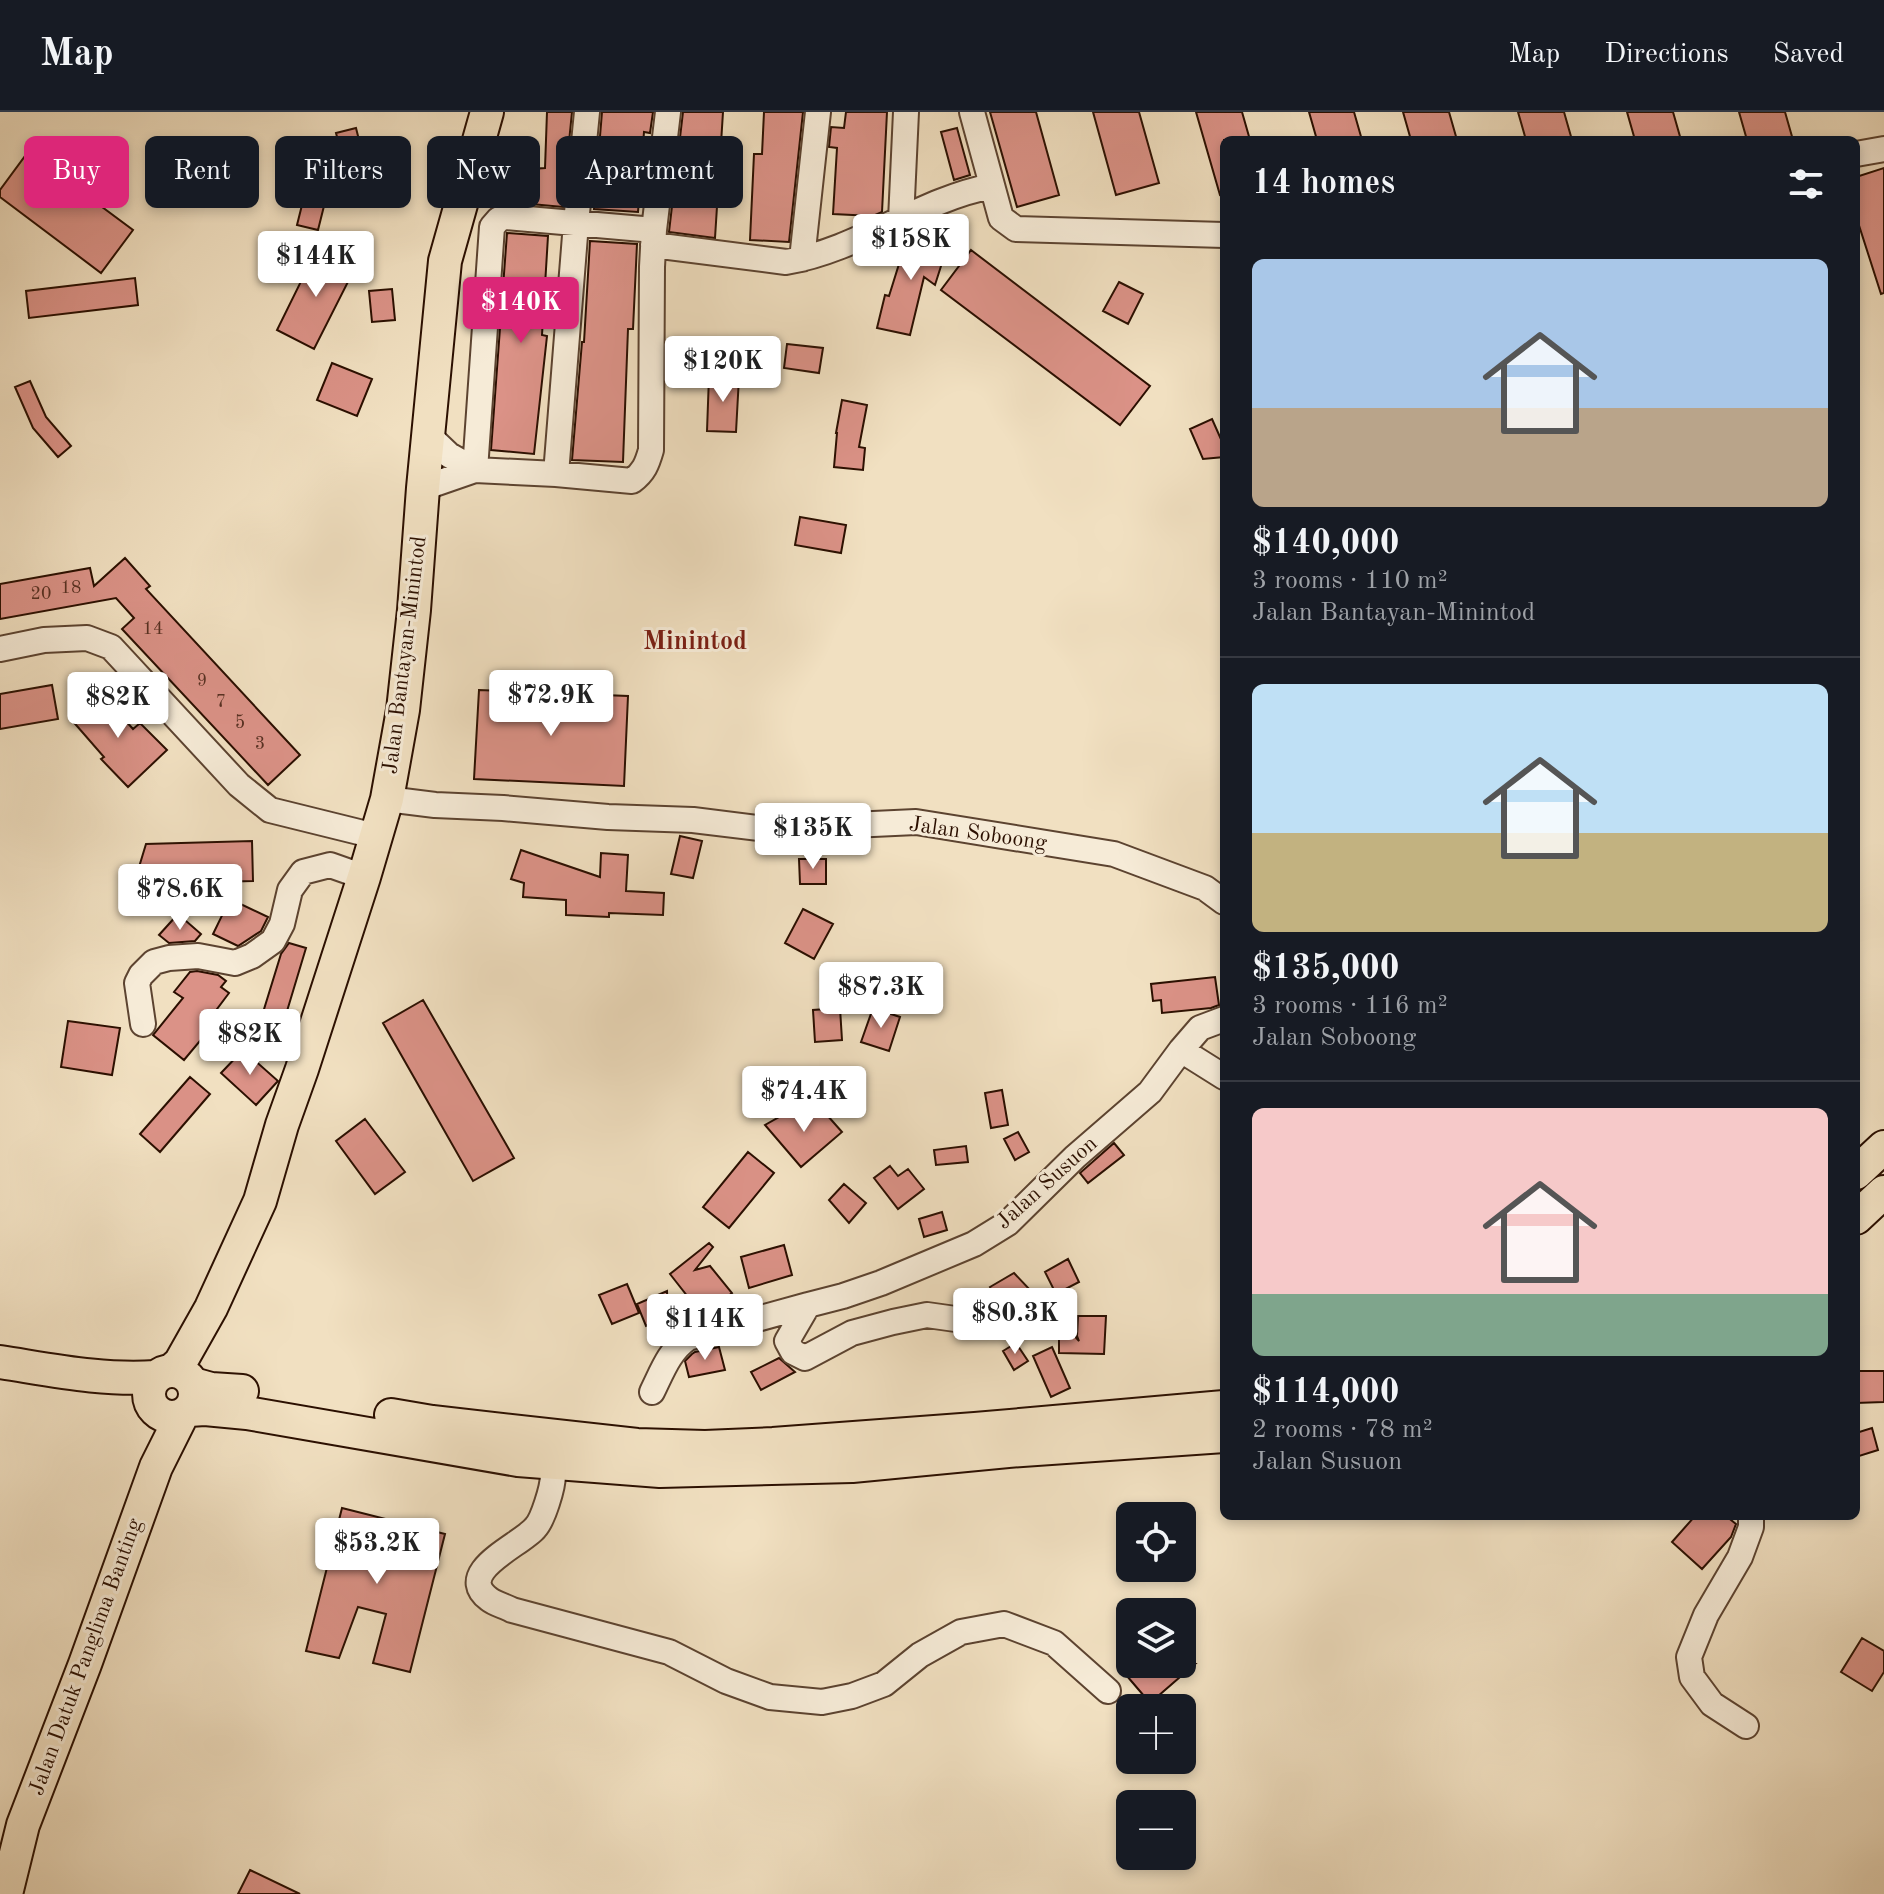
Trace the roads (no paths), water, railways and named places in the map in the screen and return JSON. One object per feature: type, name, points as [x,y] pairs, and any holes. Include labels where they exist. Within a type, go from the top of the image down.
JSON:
[{"type":"main road","name":"Jalan Bantayan-Minintod","points":[[174,1394],[180,1363],[211,1308],[260,1201],[387,799],[403,710],[413,624],[445,261],[487,116]]},
{"type":"main road","points":[[1860,1169],[1884,1147]]},
{"type":"main road","points":[[1860,1214],[1884,1192]]},
{"type":"main road","name":"Jalan Bantayan-Minintod","points":[[174,1394],[201,1347],[211,1308]]},
{"type":"main road","points":[[201,1347],[207,1373],[229,1390]]},
{"type":"main road","points":[[0,1362],[90,1376],[130,1378],[205,1409],[247,1413],[518,1460],[660,1471],[838,1466],[1220,1436]]},
{"type":"main road","points":[[174,1394],[229,1390],[432,1422],[637,1445],[705,1447],[928,1433],[1220,1407]]},
{"type":"main road","name":"Jalan Datuk Panglima Banting","points":[[6,1894],[23,1825],[156,1467],[174,1394]]},
{"type":"street","points":[[556,474],[587,112]]},
{"type":"street","points":[[423,488],[475,470],[632,481],[645,468],[651,450],[654,237],[668,112]]},
{"type":"street","points":[[802,259],[818,112]]},
{"type":"street","points":[[901,220],[906,112]]},
{"type":"street","points":[[972,112],[1001,218],[1016,229],[1220,235]]},
{"type":"street","points":[[1860,153],[1884,149]]},
{"type":"street","points":[[475,470],[492,227],[499,219],[576,223],[786,262],[855,240],[951,197],[992,186]]},
{"type":"street","points":[[428,435],[449,455],[475,470]]},
{"type":"street","points":[[0,649],[44,640],[87,638],[111,647],[239,785],[270,810],[375,836]]},
{"type":"street","name":"Jalan Soboong","points":[[387,799],[608,817],[693,820],[766,829],[916,822],[1114,854],[1205,888],[1220,899]]},
{"type":"street","points":[[143,1024],[137,983],[154,962],[198,956],[235,963],[244,960],[273,941],[282,924],[290,890],[303,872],[330,865],[364,877]]},
{"type":"street","name":"Jalan Susuon","points":[[652,1392],[678,1344],[688,1338],[843,1296],[974,1244],[1008,1223],[1075,1157],[1150,1092],[1200,1028],[1220,1020]]},
{"type":"street","points":[[1181,1050],[1220,1074]]},
{"type":"street","points":[[808,1305],[787,1341],[793,1352],[805,1358],[852,1333],[927,1315],[991,1324],[1036,1323]]},
{"type":"street","points":[[550,1463],[553,1476],[539,1525],[526,1538],[487,1563],[479,1576],[480,1588],[489,1599],[512,1610],[669,1652],[726,1681],[770,1697],[822,1702],[852,1696],[884,1684],[920,1655],[961,1632],[1004,1624],[1054,1643],[1108,1691]]},
{"type":"street","points":[[1746,1726],[1712,1704],[1692,1677],[1689,1657],[1706,1615],[1740,1557],[1751,1520]]},
{"type":"district","name":"Minintod","points":[[695,642]]}]
